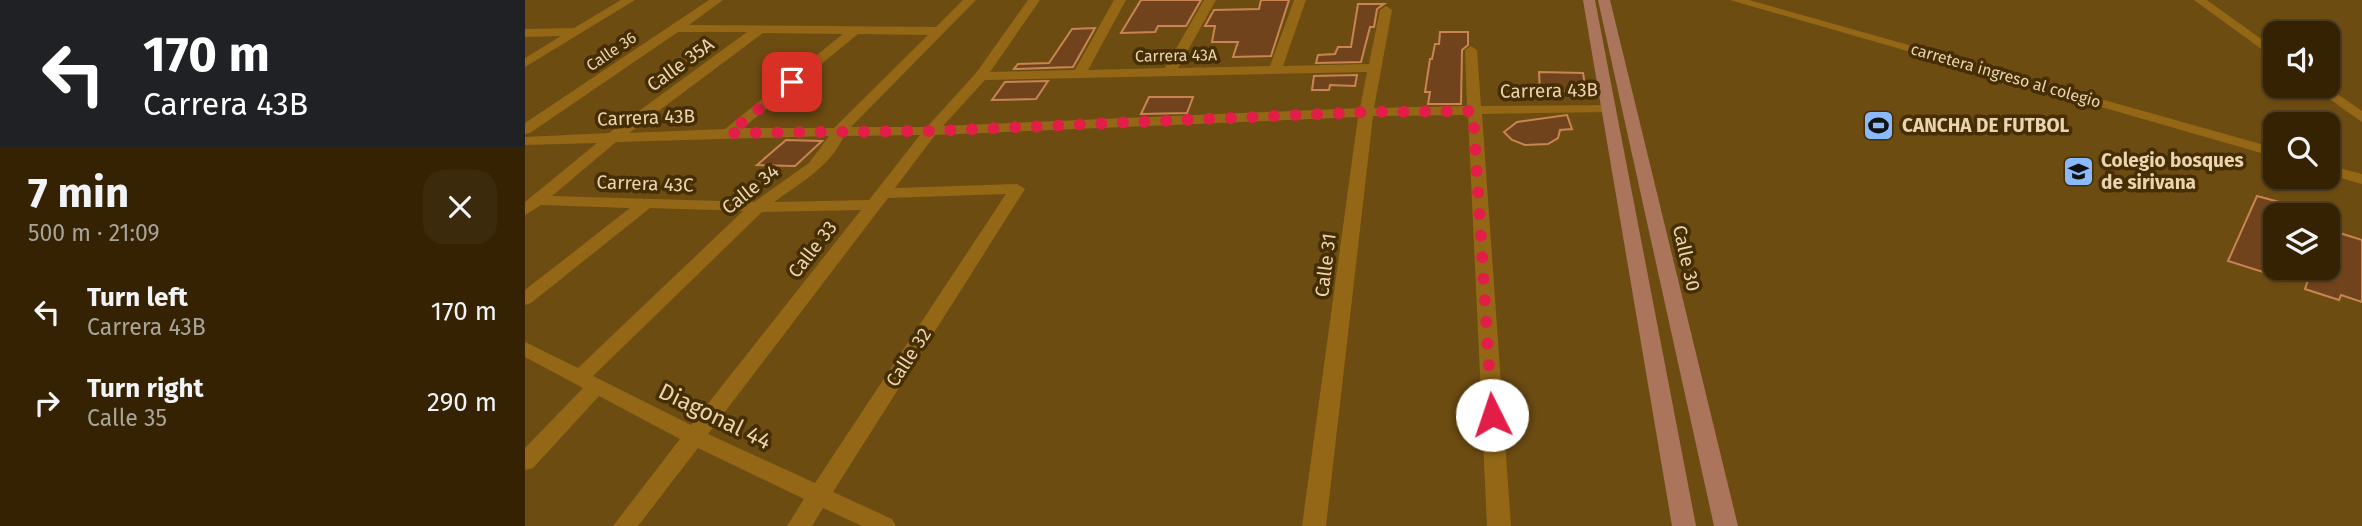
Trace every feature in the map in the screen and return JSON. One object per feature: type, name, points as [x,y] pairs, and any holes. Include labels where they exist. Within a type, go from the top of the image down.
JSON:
[{"type":"main road","points":[[1588,0],[1684,526]]},
{"type":"main road","name":"Calle 30","points":[[1604,0],[1726,526]]},
{"type":"street","points":[[525,63],[629,0]]},
{"type":"street","name":"Calle 36","points":[[525,131],[717,0]]},
{"type":"street","name":"Calle 34","points":[[525,462],[588,382],[757,207],[835,146],[839,131],[970,0]]},
{"type":"street","name":"Calle 33","points":[[625,526],[931,131],[981,76],[1034,0]]},
{"type":"street","points":[[1079,74],[1120,0]]},
{"type":"street","points":[[1169,72],[1210,0]]},
{"type":"street","points":[[1275,70],[1300,0]]},
{"type":"street","name":"carretera ingreso al colegio","points":[[1736,0],[2263,150]]},
{"type":"street","points":[[2200,0],[2263,46]]},
{"type":"street","name":"Calle 31","points":[[1314,526],[1372,68],[1386,10]]},
{"type":"street","points":[[675,28],[940,31]]},
{"type":"street","name":"Calle 35A","points":[[525,210],[612,138],[760,29]]},
{"type":"street","points":[[729,133],[855,30]]},
{"type":"street","points":[[525,33],[575,32]]},
{"type":"street","points":[[1471,50],[1499,526]]},
{"type":"street","name":"Carrera 43A","points":[[981,76],[1372,68]]},
{"type":"street","points":[[2334,98],[2362,118]]},
{"type":"street","name":"Carrera 43B","points":[[525,141],[729,133],[931,131],[1366,112],[1609,108]]},
{"type":"street","points":[[2340,173],[2362,179]]},
{"type":"street","name":"Carrera 43C","points":[[540,200],[757,207],[1017,188]]},
{"type":"street","name":"Calle 32","points":[[799,526],[1017,188]]},
{"type":"street","points":[[525,299],[644,205]]},
{"type":"street","name":"Diagonal 44","points":[[525,349],[693,436],[884,526]]},
{"type":"shaded area","points":[[525,0],[2362,0],[2362,526],[525,526]]},
{"type":"building","points":[[1141,0],[1201,0],[1186,26],[1158,26],[1155,32],[1121,33]]},
{"type":"building","points":[[1261,0],[1289,0],[1271,56],[1233,57],[1238,42],[1212,42],[1215,26],[1205,26],[1214,10],[1259,9]]},
{"type":"building","points":[[1358,4],[1384,4],[1377,9],[1374,27],[1370,27],[1361,62],[1316,63],[1318,55],[1335,54],[1338,47],[1351,47]]},
{"type":"building","points":[[1095,28],[1073,67],[1014,69],[1018,64],[1049,63],[1072,29]]},
{"type":"building","points":[[1440,32],[1468,32],[1468,45],[1462,50],[1461,104],[1428,104],[1430,92],[1425,92],[1430,59],[1435,44],[1439,44]]},
{"type":"building","points":[[1539,72],[1583,73],[1586,92],[1540,91]]},
{"type":"building","points":[[1357,75],[1355,86],[1330,85],[1329,90],[1312,90],[1314,76]]},
{"type":"building","points":[[1048,81],[1036,99],[992,100],[1005,82]]},
{"type":"building","points":[[1149,97],[1193,97],[1187,113],[1141,114]]},
{"type":"building","points":[[1567,115],[1572,129],[1560,130],[1558,138],[1548,144],[1525,145],[1512,140],[1504,132],[1517,122]]},
{"type":"building","points":[[786,140],[822,141],[795,166],[757,165]]},
{"type":"building","points":[[2257,196],[2283,203],[2263,203],[2263,272],[2228,261]]},
{"type":"building","points":[[2340,233],[2362,240],[2362,302],[2341,295],[2339,300],[2305,289],[2308,280],[2340,280]]},
{"type":"place","name":"CANCHA DE FUTBOL","points":[[1879,125]]},
{"type":"place","name":"Colegio bosques de sirivana","points":[[2078,171]]},
{"type":"route","points":[[792,82],[729,133],[931,131],[1366,112],[1473,111],[1492,415]]}]
